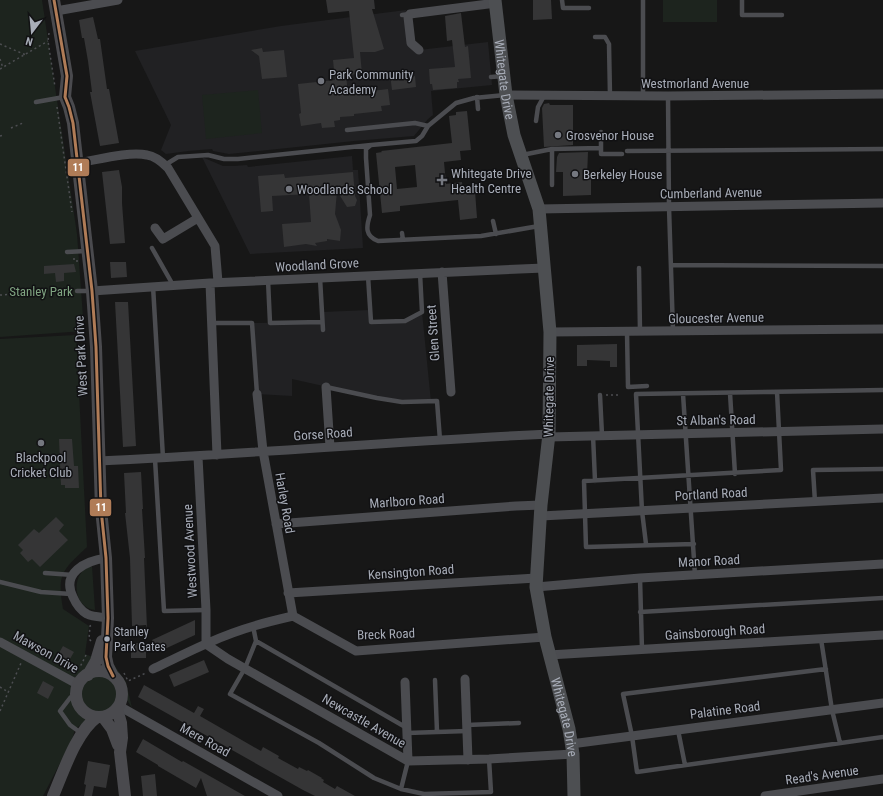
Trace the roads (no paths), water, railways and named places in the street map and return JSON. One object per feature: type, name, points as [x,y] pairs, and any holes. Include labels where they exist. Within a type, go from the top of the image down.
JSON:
[{"type":"main road","name":"Whitegate Drive","points":[[496,2],[506,95],[514,135],[539,209],[541,225],[550,332],[549,435],[541,511],[536,582],[549,655],[566,712],[572,749],[574,796]]},
{"type":"street","points":[[55,6],[118,0]]},
{"type":"street","points":[[419,50],[411,43],[408,17],[406,14],[496,2]]},
{"type":"street","name":"West Park Drive","points":[[55,6],[67,76],[59,97],[69,107],[73,123],[78,163],[83,252],[92,290],[96,347],[101,509],[106,558],[98,656],[88,675]]},
{"type":"street","name":"Westmorland Avenue","points":[[506,95],[668,96],[883,94]]},
{"type":"street","points":[[78,163],[132,154],[148,155],[161,161],[168,168],[215,246],[212,323],[217,455]]},
{"type":"street","name":"Cumberland Avenue","points":[[539,209],[883,203]]},
{"type":"street","points":[[155,228],[162,239],[198,218]]},
{"type":"street","name":"Woodland Grove","points":[[92,290],[268,280],[544,268]]},
{"type":"street","name":"Glen Street","points":[[442,272],[451,392]]},
{"type":"street","name":"Gloucester Avenue","points":[[550,332],[883,329]]},
{"type":"street","points":[[326,387],[330,447]]},
{"type":"street","name":"Harley Road","points":[[257,394],[263,451],[293,616]]},
{"type":"street","name":"St Alban's Road","points":[[549,435],[637,435],[883,429]]},
{"type":"street","name":"Gorse Road","points":[[99,461],[198,457],[263,451],[549,435]]},
{"type":"street","name":"Westwood Avenue","points":[[198,457],[206,610],[206,644]]},
{"type":"street","name":"Portland Road","points":[[541,511],[586,514],[883,498]]},
{"type":"street","name":"Marlboro Road","points":[[276,524],[516,506],[541,511]]},
{"type":"street","points":[[102,617],[87,614],[79,608],[71,594],[70,588],[73,575],[81,566],[88,562],[106,558]]},
{"type":"street","name":"Manor Road","points":[[536,582],[640,578],[883,564]]},
{"type":"street","name":"Kensington Road","points":[[288,593],[536,582]]},
{"type":"street","points":[[153,669],[206,644],[253,626],[293,616]]},
{"type":"street","name":"Breck Road","points":[[293,616],[356,651],[545,637]]},
{"type":"street","name":"West Park Drive","points":[[102,617],[106,661],[113,676]]},
{"type":"street","name":"Gainsborough Road","points":[[549,655],[883,635]]},
{"type":"street","name":"Mawson Drive","points":[[0,642],[78,689]]},
{"type":"street","name":"Newcastle Avenue","points":[[206,644],[245,668],[408,761],[489,759],[572,749]]},
{"type":"street","points":[[53,796],[80,733],[82,709],[78,701],[78,689],[88,675],[101,672],[113,676],[120,683],[121,688],[122,697],[118,708],[111,714],[90,722],[80,733]]},
{"type":"street","points":[[465,679],[468,760]]},
{"type":"street","points":[[405,682],[408,761]]},
{"type":"street","name":"Palatine Road","points":[[572,749],[632,736],[883,703]]},
{"type":"street","points":[[118,708],[122,738],[120,752]]},
{"type":"street","name":"Mere Road","points":[[118,708],[278,796]]},
{"type":"street","points":[[82,709],[89,714],[100,717],[112,728],[120,752],[125,796]]},
{"type":"street","name":"Read's Avenue","points":[[765,796],[883,779]]},
{"type":"street","points":[[258,796],[260,786]]},
{"type":"lane","points":[[562,0],[563,8],[589,8]]},
{"type":"lane","points":[[643,0],[643,96]]},
{"type":"lane","points":[[742,0],[742,15],[782,15]]},
{"type":"lane","points":[[596,37],[605,37],[609,44],[610,96]]},
{"type":"lane","points":[[491,77],[504,76]]},
{"type":"lane","points":[[165,165],[178,157],[193,153],[224,159],[238,159],[416,141],[456,103],[477,97],[506,95]]},
{"type":"lane","points":[[536,121],[538,107],[544,96]]},
{"type":"lane","points":[[668,96],[669,207],[673,331]]},
{"type":"lane","points":[[36,102],[59,97]]},
{"type":"lane","points":[[477,97],[478,109]]},
{"type":"lane","points":[[347,130],[415,123],[427,130]]},
{"type":"lane","points":[[601,132],[601,154],[622,154]]},
{"type":"lane","points":[[371,145],[366,149],[370,215],[368,234],[371,238],[378,241],[481,236],[541,225]]},
{"type":"lane","points":[[521,155],[552,150],[601,148]]},
{"type":"lane","points":[[627,150],[883,149]]},
{"type":"lane","points":[[552,150],[552,185]]},
{"type":"lane","points":[[493,221],[496,234]]},
{"type":"lane","points":[[424,232],[424,239]]},
{"type":"lane","points":[[402,233],[403,240]]},
{"type":"lane","points":[[152,248],[173,285]]},
{"type":"lane","points":[[67,252],[83,252]]},
{"type":"lane","points":[[671,265],[883,266]]},
{"type":"lane","points":[[639,268],[640,332]]},
{"type":"lane","points":[[368,276],[371,322],[405,321],[422,312],[420,274]]},
{"type":"lane","points":[[320,278],[323,330]]},
{"type":"lane","points":[[268,280],[270,323],[322,322]]},
{"type":"lane","points":[[153,286],[164,611],[206,610]]},
{"type":"lane","points":[[77,291],[92,290]]},
{"type":"lane","points":[[212,323],[252,323],[257,394]]},
{"type":"lane","points":[[626,332],[628,386],[647,386]]},
{"type":"lane","points":[[326,387],[402,402],[438,401],[440,440]]},
{"type":"lane","points":[[646,544],[642,511],[636,394],[883,390]]},
{"type":"lane","points":[[694,544],[646,544],[586,547],[584,481],[734,474],[781,470],[777,392]]},
{"type":"lane","points":[[730,393],[734,474]]},
{"type":"lane","points":[[683,394],[695,575]]},
{"type":"lane","points":[[595,481],[600,395]]},
{"type":"lane","points":[[815,502],[813,470],[883,469]]},
{"type":"lane","points":[[45,573],[73,575]]},
{"type":"lane","points":[[640,578],[642,650]]},
{"type":"lane","points":[[0,582],[41,592],[71,594]]},
{"type":"lane","points":[[640,612],[883,598]]},
{"type":"lane","points":[[253,626],[256,641],[245,668],[230,694],[318,743],[374,778],[401,789],[424,794],[491,792],[489,759]]},
{"type":"lane","points":[[822,639],[832,710],[840,743]]},
{"type":"lane","points":[[256,641],[407,730],[437,732],[519,723]]},
{"type":"lane","points":[[826,669],[623,694],[632,736],[637,772],[883,737]]},
{"type":"lane","points":[[435,680],[437,732]]},
{"type":"lane","points":[[78,689],[60,711],[70,725],[80,733]]},
{"type":"lane","points":[[678,730],[685,766]]},
{"type":"lane","points":[[401,789],[408,761]]},
{"type":"place","name":"Park Community Academy","points":[[321,81]]},
{"type":"place","name":"Grosvenor House","points":[[558,135]]},
{"type":"place","name":"Berkeley House","points":[[575,174]]},
{"type":"place","name":"Whitegate Drive Health Centre","points":[[442,180]]},
{"type":"place","name":"Woodlands School","points":[[289,189]]},
{"type":"place","name":"Blackpool Cricket Club","points":[[41,443]]},
{"type":"place","name":"Stanley Park Gates","points":[[107,639]]},
{"type":"park label","name":"Stanley Park","points":[[41,291]]}]
